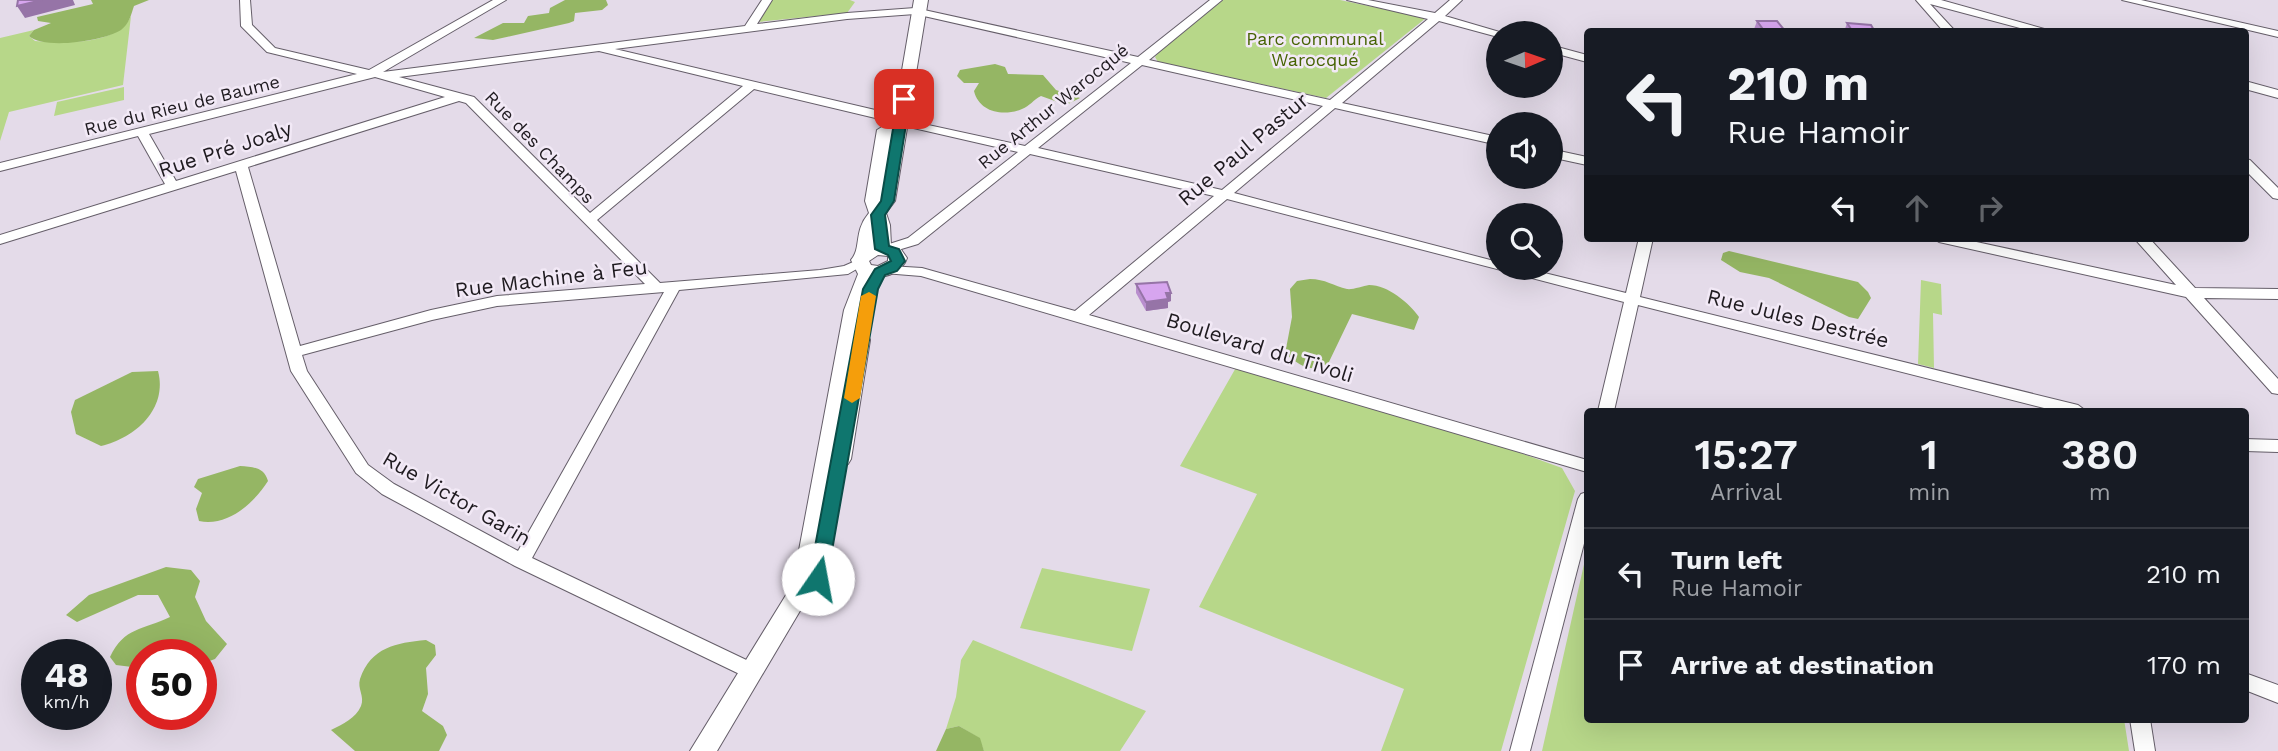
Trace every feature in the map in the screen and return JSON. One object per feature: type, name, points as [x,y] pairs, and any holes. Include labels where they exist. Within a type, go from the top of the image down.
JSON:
[{"type":"main road","points":[[719,751],[797,621],[818,579],[868,300],[879,262],[867,226],[887,201],[894,119],[913,7]]},
{"type":"main road","points":[[703,751],[752,672],[805,577],[856,297],[879,262]]},
{"type":"street","name":"Rue des Champs","points":[[244,0],[247,26],[271,50],[461,96],[476,104],[588,221],[656,287]]},
{"type":"street","points":[[376,75],[500,0]]},
{"type":"street","points":[[749,28],[767,0]]},
{"type":"street","points":[[871,0],[913,7],[1486,138]]},
{"type":"street","name":"Rue Arthur Warocqué","points":[[879,262],[913,241],[1033,149],[1217,0]]},
{"type":"street","points":[[1352,0],[1437,17],[1486,31]]},
{"type":"street","name":"Rue Paul Pastur","points":[[1078,317],[1457,0]]},
{"type":"street","points":[[1922,0],[1947,28]]},
{"type":"street","points":[[1929,0],[2035,28]]},
{"type":"street","points":[[2127,0],[2278,34]]},
{"type":"street","points":[[847,16],[858,1]]},
{"type":"street","points":[[376,75],[913,7]]},
{"type":"street","points":[[1939,19],[1937,17],[1943,12],[1969,10]]},
{"type":"street","points":[[594,48],[1222,194],[1486,262]]},
{"type":"street","points":[[1563,52],[1584,58]]},
{"type":"street","name":"Rue du Rieu de Baume","points":[[0,167],[376,75]]},
{"type":"street","points":[[588,221],[752,85]]},
{"type":"street","points":[[2249,86],[2278,94]]},
{"type":"street","name":"Rue Pré Joaly","points":[[0,240],[461,96]]},
{"type":"street","points":[[142,133],[173,187]]},
{"type":"street","points":[[1563,156],[1584,161]]},
{"type":"street","name":"Rue Victor Garin","points":[[241,166],[292,353],[304,381],[362,469],[388,489],[521,561],[752,672]]},
{"type":"street","points":[[2249,167],[2278,195]]},
{"type":"street","points":[[1607,408],[1645,242]]},
{"type":"street","points":[[1957,242],[2191,293],[2278,294]]},
{"type":"street","points":[[2145,242],[2278,388]]},
{"type":"street","name":"Rue Machine à Feu","points":[[292,353],[431,315],[498,301],[820,274],[879,262]]},
{"type":"street","name":"Rue Machine à Feu","points":[[820,274],[844,274],[879,262]]},
{"type":"street","name":"Boulevard du Tivoli","points":[[879,262],[1078,317],[1584,465]]},
{"type":"street","points":[[844,274],[853,277],[856,297]]},
{"type":"street","name":"Rue Jules Destrée","points":[[1554,280],[2066,408]]},
{"type":"street","points":[[521,561],[675,285]]},
{"type":"street","points":[[2249,445],[2278,446]]},
{"type":"street","points":[[1520,751],[1584,510]]},
{"type":"street","points":[[2249,683],[2278,694]]},
{"type":"street","points":[[2141,723],[2145,751]]},
{"type":"green space","points":[[91,0],[149,0],[134,6],[128,22],[121,30],[102,38],[47,43],[29,36],[34,30],[51,23],[38,21],[37,17],[93,4]]},
{"type":"green space","points":[[565,0],[606,0],[608,5],[602,10],[575,13],[574,21],[569,23],[493,40],[474,38],[503,23],[524,23],[528,16],[549,13],[550,8]]},
{"type":"green space","points":[[771,0],[855,2],[847,13],[758,22]]},
{"type":"green space","name":"Parc communal Warocqué","points":[[1223,0],[1340,0],[1426,18],[1326,98],[1158,62],[1155,57],[1158,53]]},
{"type":"green space","points":[[131,16],[123,85],[9,112],[0,141],[0,38],[34,30],[29,36],[35,41],[74,42],[102,38],[124,26]]},
{"type":"green space","points":[[995,64],[1005,67],[1008,74],[1043,75],[1056,90],[1080,98],[1066,105],[1041,96],[1025,108],[1007,113],[993,111],[981,104],[977,98],[974,91],[979,83],[964,83],[957,76],[960,70]]},
{"type":"green space","points":[[124,87],[124,100],[54,116],[57,102]]},
{"type":"green space","points":[[1729,251],[1858,282],[1871,298],[1858,319],[1849,317],[1769,278],[1740,272],[1721,260],[1723,253]]},
{"type":"green space","points":[[1310,279],[1347,289],[1369,285],[1391,291],[1419,317],[1414,330],[1352,314],[1327,366],[1309,368],[1300,364],[1285,354],[1292,317],[1290,289],[1297,281]]},
{"type":"green space","points":[[1921,280],[1941,284],[1942,315],[1933,313],[1934,368],[1918,364]]},
{"type":"green space","points":[[1238,364],[1446,426],[1562,468],[1575,491],[1501,751],[1381,751],[1404,689],[1199,607],[1257,494],[1180,466]]},
{"type":"green space","points":[[158,371],[158,398],[146,420],[137,429],[101,446],[76,434],[71,412],[75,400],[132,372]]},
{"type":"green space","points":[[240,466],[261,470],[268,481],[239,512],[220,520],[199,521],[196,509],[202,493],[194,487],[198,479]]},
{"type":"green space","points":[[1584,564],[1584,723],[2125,723],[2129,751],[1542,751]]},
{"type":"green space","points":[[166,567],[191,570],[200,581],[195,597],[206,621],[227,644],[217,656],[217,639],[126,639],[126,666],[116,665],[112,660],[112,653],[121,640],[135,631],[170,617],[158,595],[138,595],[77,622],[66,615],[89,595]]},
{"type":"green space","points":[[1042,568],[1150,589],[1132,651],[1020,628]]},
{"type":"green space","points":[[426,640],[435,645],[436,655],[426,668],[428,694],[422,711],[443,726],[447,735],[439,751],[355,751],[331,730],[349,720],[359,710],[362,699],[359,683],[365,668],[378,653],[386,649]]},
{"type":"green space","points":[[973,640],[1146,711],[1120,751],[984,751],[979,738],[959,726],[946,729],[956,697],[961,660]]},
{"type":"green space","points":[[959,726],[980,738],[984,751],[936,751],[946,729]]},
{"type":"building","points":[[18,0],[42,0],[17,6]]},
{"type":"building","points":[[1757,21],[1777,21],[1783,28],[1762,28]]},
{"type":"building","points":[[1847,23],[1871,25],[1873,28],[1850,28]]},
{"type":"building","points":[[1167,282],[1171,293],[1166,293],[1168,299],[1146,302],[1136,284]]},
{"type":"slow traffic","points":[[852,398],[869,296]]},
{"type":"route","points":[[818,579],[870,289],[880,272],[889,270],[898,261],[894,252],[882,249],[882,225],[878,215],[887,201],[904,99]]}]
